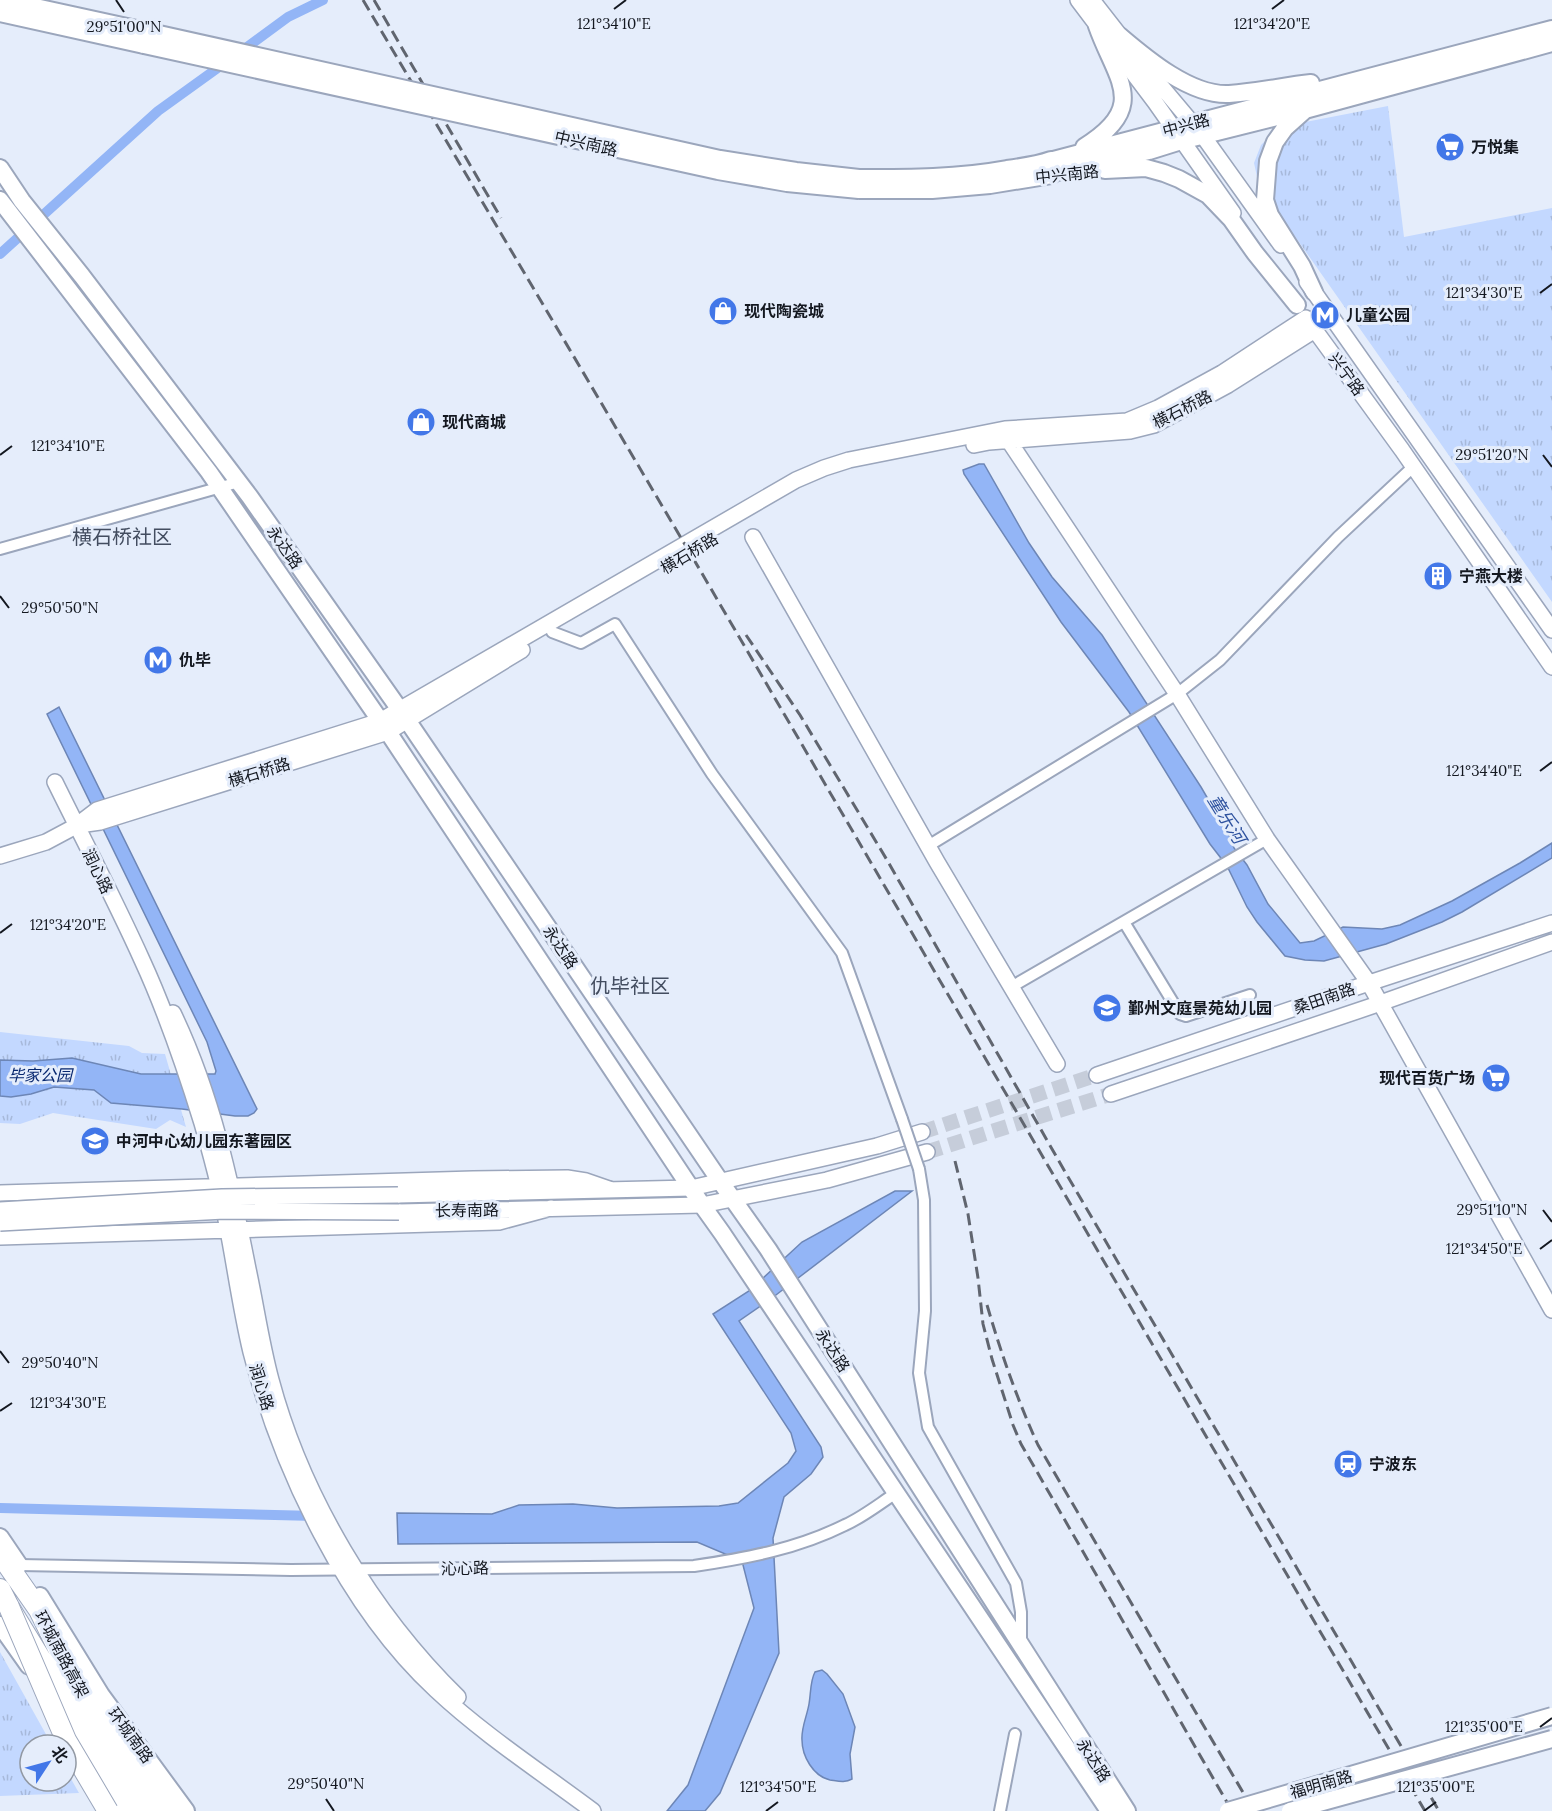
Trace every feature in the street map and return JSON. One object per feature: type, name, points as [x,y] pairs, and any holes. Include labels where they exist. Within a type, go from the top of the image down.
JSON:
[{"type":"highway","name":"环城南路高架","points":[[0,1554],[39,1610],[81,1695],[168,1811]]},
{"type":"highway","name":"环城南路高架","points":[[0,1589],[72,1710],[149,1811]]},
{"type":"highway","points":[[9,1607],[66,1740],[122,1807]]},
{"type":"highway","points":[[39,1610],[146,1768],[184,1811]]},
{"type":"main road","name":"中兴南路","points":[[3,0],[147,39],[718,171],[787,183],[859,184],[933,190],[990,185],[1043,169],[1082,148],[1101,136],[1113,124],[1120,112]]},
{"type":"main road","name":"兴宁路","points":[[1078,0],[1155,102],[1552,667]]},
{"type":"main road","name":"兴宁路","points":[[1092,0],[1198,130],[1552,630]]},
{"type":"main road","name":"中兴南路","points":[[0,13],[147,39]]},
{"type":"main road","name":"兴宁路","points":[[1097,26],[1123,85],[1123,102],[1120,112]]},
{"type":"main road","name":"中兴路","points":[[1198,130],[1330,88],[1552,29]]},
{"type":"main road","name":"兴宁路","points":[[1120,36],[1162,70],[1182,81],[1215,93]]},
{"type":"main road","name":"中兴路","points":[[1043,169],[1149,152],[1177,135],[1305,110],[1552,43]]},
{"type":"main road","name":"中兴路","points":[[1215,93],[1269,90],[1311,82],[1330,88]]},
{"type":"main road","name":"中兴路","points":[[1305,110],[1285,128],[1275,142],[1268,161],[1265,200],[1270,215],[1302,266],[1314,292]]},
{"type":"main road","name":"永达路","points":[[0,168],[22,201],[239,482],[403,715],[768,1249],[1127,1811]]},
{"type":"main road","name":"中兴南路","points":[[1043,169],[1077,174],[1146,168],[1179,179],[1208,195],[1220,206],[1306,318]]},
{"type":"main road","name":"永达路","points":[[4,206],[220,487],[384,726],[1109,1811]]},
{"type":"main road","name":"横石桥路","points":[[403,715],[659,572],[785,495],[809,484],[845,471],[989,442],[1130,431],[1154,424],[1228,386],[1306,318]]},
{"type":"main road","name":"横石桥路","points":[[0,856],[46,842],[76,826],[97,810],[384,726],[796,480],[824,468],[879,453],[1005,429],[1127,421],[1158,408],[1222,373],[1306,318]]},
{"type":"main road","points":[[1009,441],[1177,694],[1267,839],[1369,983],[1552,1310]]},
{"type":"main road","points":[[753,537],[928,846],[1057,1064]]},
{"type":"main road","name":"润心路","points":[[55,782],[142,959],[172,1036],[201,1122],[219,1186],[251,1350],[278,1437],[298,1489],[349,1570],[377,1600],[409,1643],[445,1685],[509,1748],[593,1811]]},
{"type":"main road","name":"桑田南路","points":[[1097,1075],[1552,923]]},
{"type":"main road","name":"桑田南路","points":[[1111,1094],[1552,942]]},
{"type":"main road","name":"润心路","points":[[142,959],[164,994],[185,1037],[209,1103],[228,1172],[271,1381],[293,1447],[333,1530],[349,1570]]},
{"type":"main road","name":"长寿南路","points":[[0,1210],[222,1197],[691,1188],[877,1146],[922,1132]]},
{"type":"main road","name":"长寿南路","points":[[0,1223],[224,1211],[399,1212],[702,1205],[827,1180],[927,1152]]},
{"type":"main road","points":[[0,1193],[567,1178],[586,1181],[612,1190]]},
{"type":"main road","points":[[0,1237],[500,1222],[551,1208]]},
{"type":"main road","name":"环城南路","points":[[0,1537],[54,1617],[101,1695],[184,1811]]},
{"type":"main road","points":[[0,1625],[122,1807]]},
{"type":"main road","name":"福明南路","points":[[1228,1811],[1552,1716]]},
{"type":"main road","name":"福明南路","points":[[1290,1811],[1552,1739]]},
{"type":"street","points":[[928,846],[1177,694],[1220,660],[1338,537],[1413,467]]},
{"type":"street","points":[[0,549],[239,482]]},
{"type":"street","points":[[552,632],[580,643],[615,624],[712,774],[842,952],[920,1169],[924,1200],[925,1311],[919,1373],[928,1427],[1016,1583],[1021,1612],[1021,1647]]},
{"type":"street","points":[[1011,987],[1267,839]]},
{"type":"street","points":[[1124,922],[1180,1014],[1186,1016],[1250,995]]},
{"type":"street","name":"沁心路","points":[[19,1564],[291,1570],[694,1566],[754,1557],[801,1544],[846,1525],[896,1493]]},
{"type":"street","points":[[1000,1811],[1015,1734]]},
{"type":"green space","points":[[1388,106],[1404,237],[1552,208],[1552,602],[1258,181],[1254,163],[1261,145],[1274,132],[1295,124]]},
{"type":"green space","name":"毕家公园","points":[[0,1032],[129,1046],[142,1053],[165,1054],[186,1127],[170,1120],[156,1129],[53,1113],[20,1124],[0,1123]]},
{"type":"green space","points":[[0,1652],[45,1733],[18,1733],[18,1793],[79,1793],[0,1796]]},
{"type":"water","points":[[984,464],[1029,543],[1052,577],[1102,635],[1201,787],[1268,904],[1300,943],[1314,941],[1343,927],[1382,929],[1400,925],[1452,901],[1552,843],[1552,858],[1462,912],[1386,944],[1324,961],[1285,956],[1247,907],[1227,866],[1210,844],[1129,712],[1061,622],[964,474],[963,470]]},
{"type":"water","points":[[59,707],[257,1109],[248,1116],[111,1103],[94,1090],[54,1087],[31,1094],[0,1096],[0,1060],[33,1061],[72,1058],[141,1074],[215,1074],[216,1071],[207,1042],[47,714]]},
{"type":"water","points":[[895,1191],[912,1191],[739,1321],[821,1447],[823,1457],[811,1474],[784,1497],[773,1538],[779,1653],[720,1793],[705,1811],[667,1811],[688,1785],[754,1608],[742,1561],[697,1542],[398,1544],[397,1513],[492,1514],[519,1505],[573,1504],[617,1508],[719,1506],[738,1503],[788,1463],[796,1451],[791,1433],[713,1314],[749,1291],[802,1242]]},
{"type":"water","points":[[822,1670],[843,1694],[855,1727],[850,1754],[852,1779],[847,1781],[830,1780],[818,1774],[806,1759],[804,1752],[802,1731],[812,1679],[815,1672]]},
{"type":"waterway","points":[[239,53],[288,17],[323,0]]},
{"type":"waterway","points":[[0,254],[158,111],[226,62]]},
{"type":"waterway","points":[[0,1508],[316,1516]]},
{"type":"tunnel","points":[[922,1132],[1097,1075]]},
{"type":"tunnel","points":[[927,1152],[1111,1094]]},
{"type":"railway","points":[[363,0],[700,570],[1425,1811]]},
{"type":"railway","points":[[374,0],[501,218]]},
{"type":"railway","points":[[746,635],[800,715],[887,860],[1064,1170],[1439,1811]]},
{"type":"railway","points":[[955,1161],[968,1214],[983,1324],[992,1359],[1021,1444],[1232,1811]]},
{"type":"railway","points":[[987,1305],[1010,1376],[1038,1445],[1254,1811]]},
{"type":"place","name":"万悦集","points":[[1450,147]]},
{"type":"place","name":"现代陶瓷城","points":[[723,311]]},
{"type":"place","name":"儿童公园","points":[[1325,315]]},
{"type":"place","name":"现代商城","points":[[421,422]]},
{"type":"place","name":"宁燕大楼","points":[[1438,576]]},
{"type":"place","name":"仇毕","points":[[158,660]]},
{"type":"place","name":"鄞州文庭景苑幼儿园","points":[[1107,1008]]},
{"type":"place","name":"现代百货广场","points":[[1496,1078]]},
{"type":"place","name":"中河中心幼儿园东著园区","points":[[95,1141]]},
{"type":"place","name":"宁波东","points":[[1348,1464]]},
{"type":"district","name":"横石桥社区","points":[[122,536]]},
{"type":"district","name":"仇毕社区","points":[[630,985]]},
{"type":"water label","name":"童乐河","points":[[1227,819]]}]
